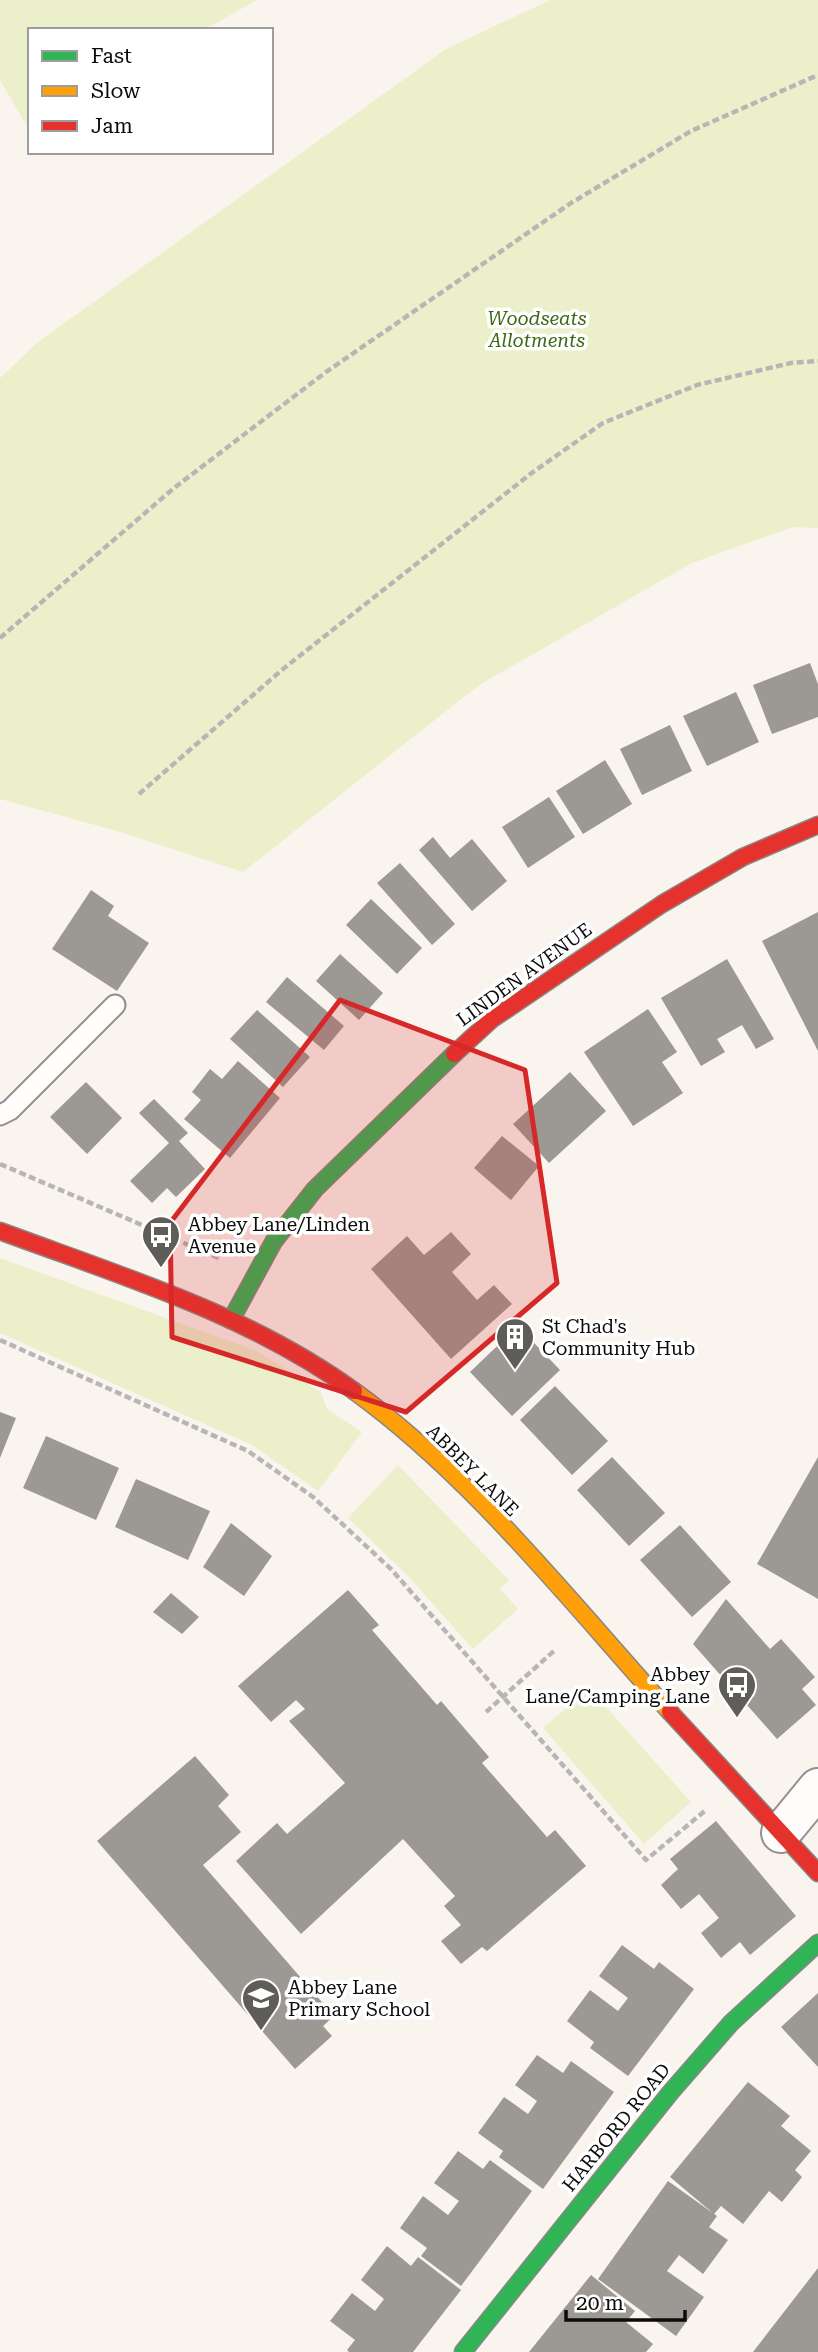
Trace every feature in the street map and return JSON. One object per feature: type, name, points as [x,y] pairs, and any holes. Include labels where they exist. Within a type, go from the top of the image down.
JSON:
[{"type":"street","name":"LINDEN AVENUE","points":[[231,1320],[274,1241],[315,1189],[404,1099],[491,1020],[662,904],[743,857],[818,825]]},
{"type":"street","name":"ABBEY LANE","points":[[0,1231],[153,1286],[231,1320],[288,1348],[370,1402],[450,1473],[818,1873]]},
{"type":"street","points":[[781,1833],[818,1788]]},
{"type":"street","name":"HARBORD ROAD","points":[[463,2352],[670,2093],[731,2023],[818,1943]]},
{"type":"lane","points":[[0,1115],[10,1110],[115,1005]]},
{"type":"path","points":[[0,638],[174,488],[348,356],[571,204],[691,131],[818,75]]},
{"type":"path","points":[[139,794],[283,669],[533,472],[603,423],[697,385],[791,363],[818,361]]},
{"type":"path","points":[[0,1164],[256,1274]]},
{"type":"path","points":[[0,1340],[248,1451],[303,1489],[391,1569],[646,1860],[713,1804]]},
{"type":"path","points":[[485,1712],[555,1650]]},
{"type":"highlighted area","points":[[340,1000],[525,1070],[557,1283],[406,1412],[172,1337],[170,1223]]},
{"type":"green space","points":[[0,0],[257,0],[208,28],[28,28],[28,128],[0,80]]},
{"type":"green space","name":"Woodseats Allotments","points":[[550,0],[818,0],[818,528],[793,527],[692,563],[479,685],[243,872],[117,831],[0,799],[0,378],[38,342],[446,49]]},
{"type":"green space","points":[[0,1258],[257,1351],[321,1392],[327,1409],[362,1432],[318,1491],[252,1445],[0,1333]]},
{"type":"green space","points":[[398,1465],[509,1580],[500,1589],[518,1609],[473,1649],[408,1576],[348,1518]]},
{"type":"green space","points":[[589,1688],[691,1802],[644,1844],[543,1728]]},
{"type":"building","points":[[810,663],[818,684],[818,717],[772,734],[753,685]]},
{"type":"building","points":[[736,692],[759,742],[707,766],[683,716]]},
{"type":"building","points":[[670,725],[692,771],[642,795],[620,749]]},
{"type":"building","points":[[605,760],[632,804],[583,834],[556,791]]},
{"type":"building","points":[[549,797],[575,837],[528,868],[502,827]]},
{"type":"building","points":[[433,837],[450,858],[472,839],[507,881],[472,911],[419,850]]},
{"type":"building","points":[[400,863],[455,924],[432,945],[377,883]]},
{"type":"building","points":[[91,890],[114,906],[108,916],[149,943],[117,991],[52,949]]},
{"type":"building","points":[[371,899],[422,948],[397,974],[346,925]]},
{"type":"building","points":[[818,912],[818,1051],[762,941]]},
{"type":"building","points":[[340,954],[383,993],[359,1020],[316,981]]},
{"type":"building","points":[[727,959],[774,1039],[756,1049],[742,1025],[717,1039],[725,1052],[701,1066],[661,998]]},
{"type":"building","points":[[287,977],[344,1026],[324,1050],[266,1002]]},
{"type":"building","points":[[648,1009],[677,1052],[662,1062],[683,1093],[633,1126],[584,1052]]},
{"type":"building","points":[[257,1010],[310,1057],[283,1087],[230,1039]]},
{"type":"building","points":[[238,1061],[280,1098],[230,1158],[184,1119],[201,1100],[192,1092],[210,1069],[222,1079]]},
{"type":"building","points":[[570,1072],[606,1111],[549,1163],[513,1124]]},
{"type":"building","points":[[86,1082],[122,1118],[87,1154],[50,1117]]},
{"type":"building","points":[[154,1099],[188,1133],[179,1141],[205,1169],[176,1197],[167,1188],[152,1203],[130,1181],[169,1143],[139,1113]]},
{"type":"building","points":[[502,1136],[539,1166],[511,1200],[474,1168]]},
{"type":"building","points":[[451,1232],[471,1254],[452,1272],[477,1300],[494,1285],[512,1304],[451,1359],[371,1269],[407,1236],[424,1255]]},
{"type":"building","name":"St Chad's Community Hub","points":[[518,1326],[560,1370],[512,1416],[470,1372]]},
{"type":"building","points":[[555,1386],[608,1441],[572,1475],[520,1420]]},
{"type":"building","points":[[0,1412],[16,1418],[0,1458]]},
{"type":"building","points":[[46,1436],[119,1468],[96,1520],[23,1488]]},
{"type":"building","points":[[612,1457],[665,1513],[629,1546],[577,1490]]},
{"type":"building","points":[[818,1457],[818,1599],[757,1564]]},
{"type":"building","points":[[136,1479],[210,1511],[188,1560],[115,1527]]},
{"type":"building","points":[[231,1523],[272,1556],[244,1596],[203,1567]]},
{"type":"building","points":[[680,1525],[731,1582],[692,1617],[640,1560]]},
{"type":"building","points":[[348,1590],[379,1625],[372,1630],[437,1705],[441,1701],[489,1757],[482,1763],[547,1837],[555,1830],[586,1866],[487,1951],[482,1947],[461,1964],[441,1941],[461,1925],[444,1906],[455,1896],[403,1839],[301,1934],[236,1861],[277,1823],[287,1834],[345,1783],[289,1721],[305,1709],[296,1700],[271,1722],[238,1686]]},
{"type":"building","points":[[171,1593],[199,1617],[182,1634],[153,1612]]},
{"type":"building","points":[[726,1599],[770,1649],[781,1639],[815,1677],[802,1689],[816,1705],[777,1739],[693,1644]]},
{"type":"building","points":[[195,1756],[229,1795],[218,1806],[241,1832],[203,1865],[334,2016],[323,2026],[332,2036],[295,2069],[97,1841]]},
{"type":"building","points":[[716,1821],[796,1916],[750,1955],[740,1942],[721,1958],[701,1933],[719,1918],[699,1894],[681,1909],[661,1885],[678,1869],[670,1859]]},
{"type":"building","points":[[622,1945],[654,1969],[659,1962],[694,1989],[628,2076],[590,2048],[594,2042],[567,2021],[590,1990],[618,2011],[628,1998],[599,1976]]},
{"type":"building","points":[[818,1993],[818,2067],[781,2027]]},
{"type":"building","points":[[537,2055],[563,2073],[571,2061],[614,2092],[543,2189],[499,2157],[503,2151],[478,2133],[504,2097],[528,2114],[537,2101],[515,2085]]},
{"type":"building","points":[[748,2082],[790,2116],[781,2126],[811,2151],[795,2170],[802,2177],[782,2202],[769,2191],[743,2224],[721,2206],[714,2214],[670,2177]]},
{"type":"building","points":[[458,2151],[483,2169],[490,2160],[532,2191],[461,2286],[421,2256],[427,2248],[400,2228],[423,2196],[448,2215],[459,2201],[434,2183]]},
{"type":"building","points":[[668,2181],[717,2216],[709,2227],[728,2240],[703,2274],[679,2255],[667,2271],[704,2297],[676,2336],[598,2279]]},
{"type":"building","points":[[387,2246],[411,2266],[418,2257],[461,2290],[413,2352],[349,2352],[347,2350],[355,2340],[330,2321],[352,2293],[375,2311],[384,2299],[361,2280]]},
{"type":"building","points":[[818,2268],[818,2352],[753,2352]]},
{"type":"building","points":[[591,2275],[635,2311],[626,2322],[653,2344],[646,2352],[529,2352]]},
{"type":"traffic: fast","points":[[231,1320],[274,1241],[315,1189],[454,1054]]},
{"type":"traffic: fast","points":[[463,2352],[670,2093],[731,2023],[818,1943]]},
{"type":"traffic: slow","points":[[354,1391],[397,1425],[480,1501],[670,1712]]},
{"type":"traffic: jam","points":[[454,1054],[491,1020],[662,904],[743,857],[818,825]]},
{"type":"traffic: jam","points":[[0,1231],[137,1281],[227,1318],[313,1364],[354,1391]]},
{"type":"traffic: jam","points":[[670,1712],[818,1873]]},
{"type":"place","name":"Abbey Lane/Linden Avenue","points":[[161,1269]]},
{"type":"place","name":"St Chad's Community Hub","points":[[515,1371]]},
{"type":"place","name":"Abbey Lane/Camping Lane","points":[[737,1719]]},
{"type":"place","name":"Abbey Lane Primary School","points":[[261,2032]]}]
